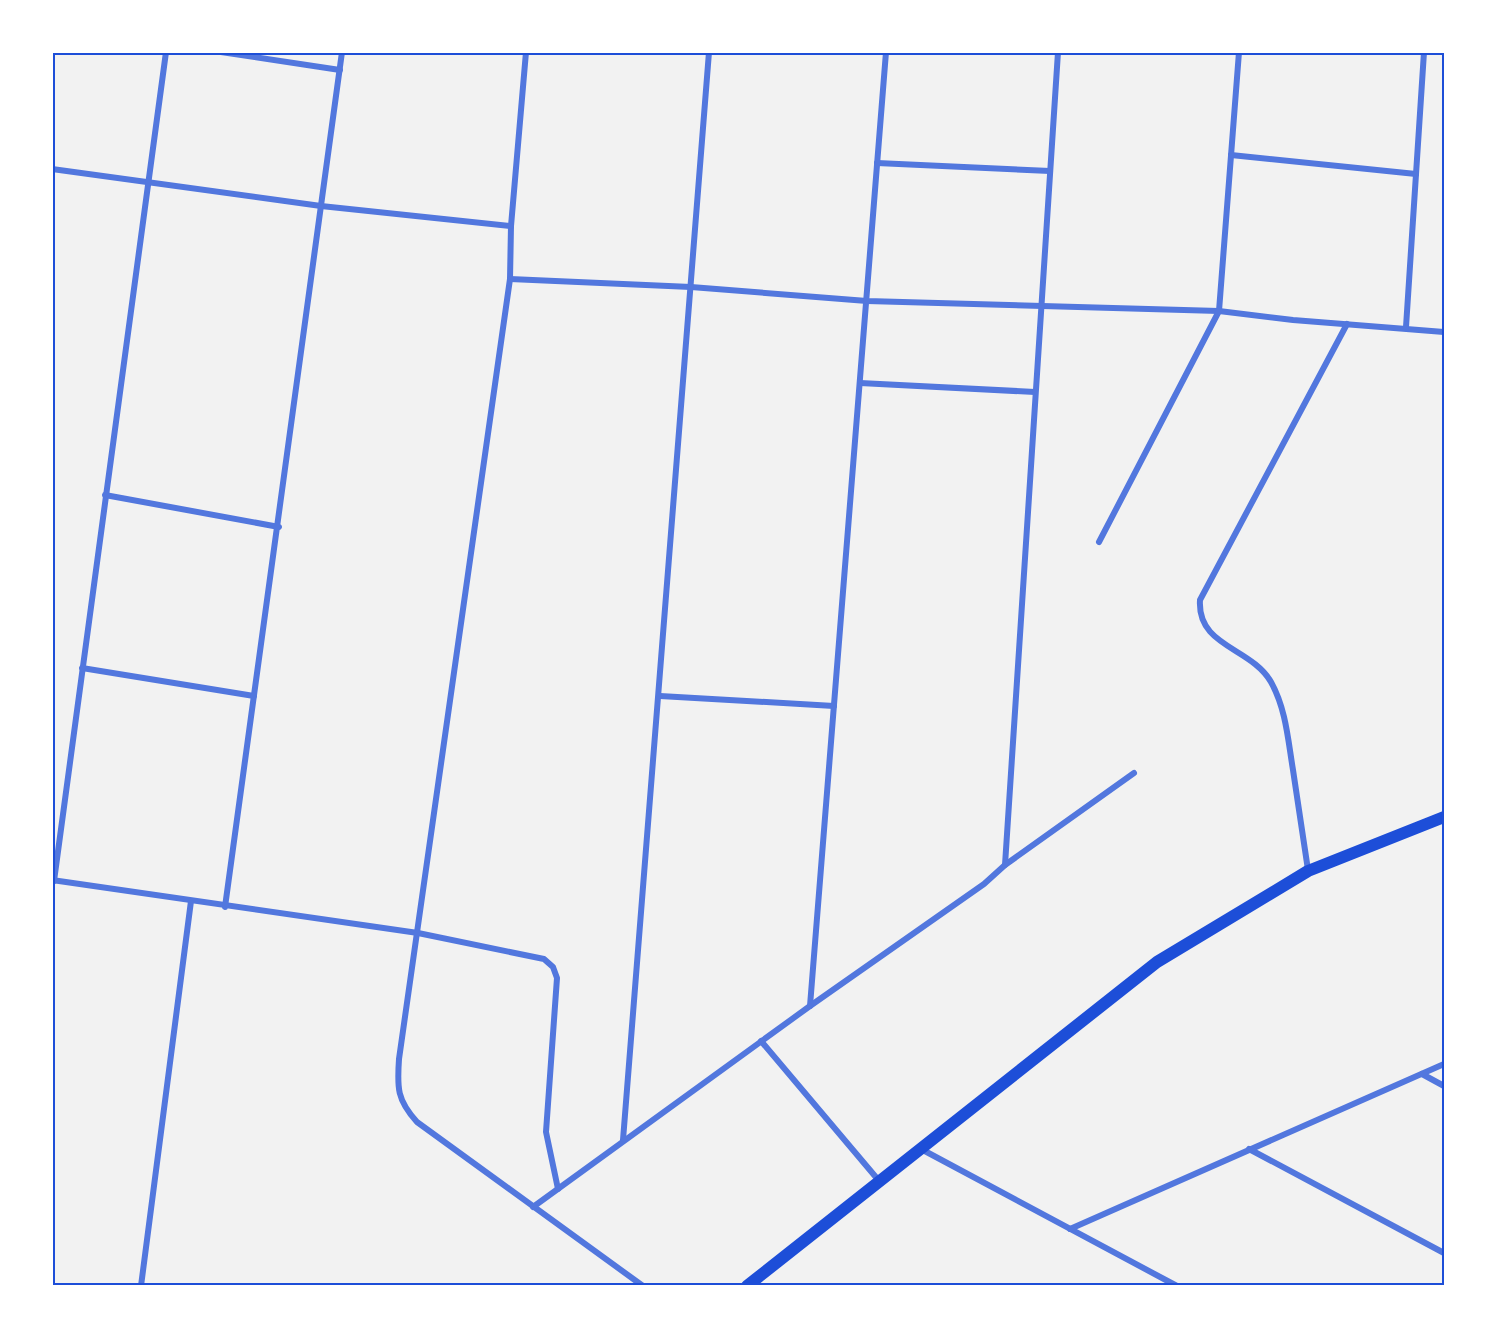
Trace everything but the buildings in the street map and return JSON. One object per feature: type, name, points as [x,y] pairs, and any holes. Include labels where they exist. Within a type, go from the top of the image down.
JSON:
[{"type":"main road","points":[[747,1286],[1157,962],[1308,871],[1444,817]]},
{"type":"street","points":[[166,52],[53,881],[418,933],[544,958],[553,967],[557,978],[546,1132],[558,1189]]},
{"type":"street","points":[[221,52],[340,70]]},
{"type":"street","points":[[225,907],[279,527],[342,52]]},
{"type":"street","points":[[526,52],[511,226],[510,279],[397,1089],[407,1111],[417,1122],[643,1286]]},
{"type":"street","points":[[623,1140],[660,696],[709,52]]},
{"type":"street","points":[[810,1005],[886,52]]},
{"type":"street","points":[[1005,865],[1058,52]]},
{"type":"street","points":[[1099,542],[1220,311],[1239,52]]},
{"type":"street","points":[[1406,327],[1424,52]]},
{"type":"street","points":[[1231,155],[1416,174]]},
{"type":"street","points":[[877,163],[1050,171]]},
{"type":"street","points":[[52,169],[147,184],[321,206],[511,226]]},
{"type":"street","points":[[510,279],[691,287],[867,301],[1220,311],[1444,332]]},
{"type":"street","points":[[1308,871],[1282,705],[1269,679],[1250,660],[1219,641],[1204,627],[1199,607],[1200,600],[1347,324]]},
{"type":"street","points":[[860,383],[1035,392]]},
{"type":"street","points":[[105,495],[279,527]]},
{"type":"street","points":[[82,669],[254,696]]},
{"type":"street","points":[[660,696],[834,706]]},
{"type":"street","points":[[533,1206],[810,1005],[984,884],[1005,865],[1134,772]]},
{"type":"street","points":[[141,1286],[191,901]]},
{"type":"street","points":[[761,1041],[880,1182]]},
{"type":"street","points":[[1070,1229],[1444,1064]]},
{"type":"street","points":[[1422,1074],[1444,1086]]},
{"type":"street","points":[[921,1149],[1177,1286]]},
{"type":"street","points":[[1249,1149],[1444,1253]]}]
